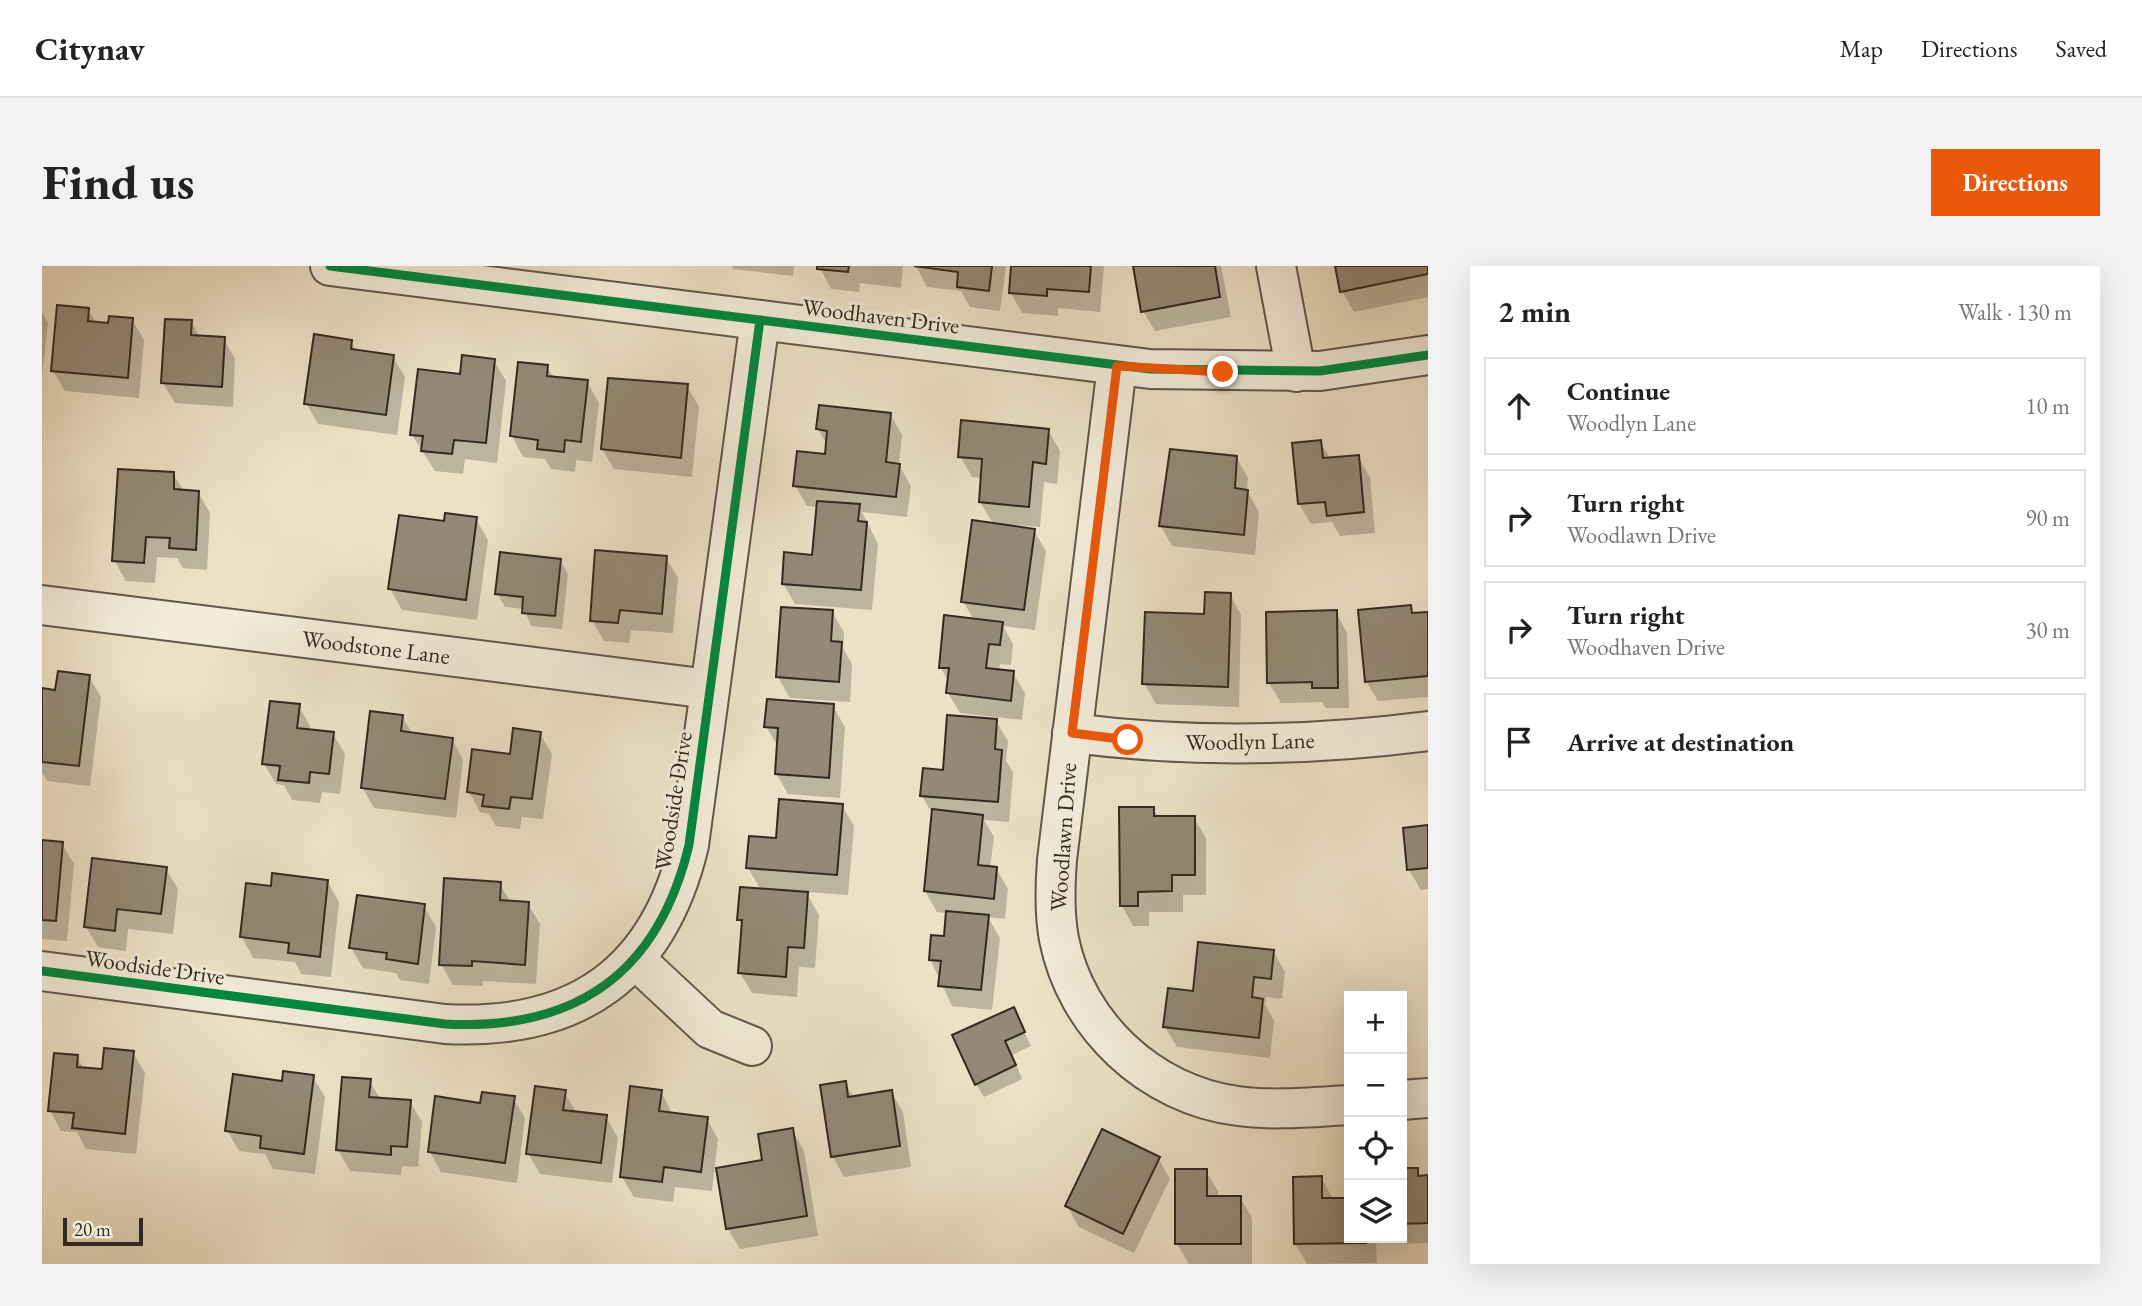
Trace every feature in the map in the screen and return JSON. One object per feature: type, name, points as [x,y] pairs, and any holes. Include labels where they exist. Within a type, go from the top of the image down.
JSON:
[{"type":"street","name":"Woodhaven Drive","points":[[330,266],[1117,366],[1183,371],[1296,372],[1373,365],[1428,355]]},
{"type":"street","points":[[1276,266],[1296,372]]},
{"type":"street","name":"Woodside Drive","points":[[42,971],[467,1026],[509,1024],[560,1011],[599,989],[635,960],[669,910],[683,870],[760,320]]},
{"type":"street","name":"Woodlawn Drive","points":[[1117,366],[1057,860],[1057,924],[1068,972],[1093,1018],[1119,1048],[1147,1071],[1207,1100],[1259,1107],[1344,1105]]},
{"type":"street","name":"Woodstone Lane","points":[[42,605],[709,689]]},
{"type":"street","name":"Woodlyn Lane","points":[[1072,733],[1156,741],[1260,742],[1349,739],[1428,731]]},
{"type":"street","points":[[635,960],[710,1029],[752,1046]]},
{"type":"street","points":[[1407,1100],[1428,1098]]},
{"type":"building","points":[[817,266],[849,266],[848,272],[817,269]]},
{"type":"building","points":[[914,266],[992,266],[989,291],[957,287],[958,272]]},
{"type":"building","points":[[1011,266],[1091,266],[1089,292],[1047,289],[1047,296],[1009,293]]},
{"type":"building","points":[[1133,266],[1215,266],[1220,297],[1141,312]]},
{"type":"building","points":[[1335,266],[1428,266],[1428,274],[1340,292]]},
{"type":"building","points":[[57,305],[89,308],[88,321],[108,323],[109,316],[133,318],[128,378],[51,371]]},
{"type":"building","points":[[165,319],[192,320],[191,335],[225,337],[222,387],[161,383]]},
{"type":"building","points":[[314,334],[352,340],[351,349],[394,355],[386,415],[304,404]]},
{"type":"building","points":[[462,355],[495,359],[486,443],[454,440],[452,454],[421,451],[423,436],[410,435],[418,369],[460,374]]},
{"type":"building","points":[[518,362],[548,365],[547,376],[588,380],[581,442],[565,440],[564,452],[537,449],[538,440],[510,436]]},
{"type":"building","points":[[608,378],[688,384],[681,458],[601,449]]},
{"type":"building","points":[[819,405],[891,413],[886,462],[900,464],[896,497],[793,486],[797,451],[825,454],[827,431],[816,429]]},
{"type":"building","points":[[961,420],[1049,429],[1046,464],[1033,462],[1029,507],[979,502],[982,459],[958,457]]},
{"type":"building","points":[[1321,440],[1323,458],[1359,455],[1364,512],[1327,516],[1325,502],[1298,504],[1292,443]]},
{"type":"building","points":[[1170,449],[1237,456],[1235,488],[1248,490],[1244,535],[1159,526]]},
{"type":"building","points":[[118,469],[174,472],[174,489],[199,491],[196,550],[169,548],[170,538],[146,537],[144,563],[112,561]]},
{"type":"building","points":[[817,501],[860,504],[858,521],[867,522],[861,590],[782,584],[784,552],[812,555]]},
{"type":"building","points":[[445,513],[477,517],[466,600],[388,589],[399,515],[444,521]]},
{"type":"building","points":[[972,520],[1035,529],[1024,610],[961,602]]},
{"type":"building","points":[[595,550],[667,556],[662,614],[620,610],[618,623],[590,621]]},
{"type":"building","points":[[500,552],[561,559],[555,616],[522,613],[523,597],[495,594]]},
{"type":"building","points":[[1205,592],[1231,593],[1228,687],[1142,684],[1145,612],[1204,614]]},
{"type":"building","points":[[1411,605],[1412,613],[1428,612],[1428,676],[1365,682],[1358,610]]},
{"type":"building","points":[[781,607],[833,610],[831,641],[842,642],[839,682],[776,677]]},
{"type":"building","points":[[1337,610],[1338,688],[1312,688],[1312,682],[1267,683],[1266,612]]},
{"type":"building","points":[[944,615],[1003,622],[1000,645],[989,644],[986,668],[1014,671],[1011,701],[946,693],[949,668],[939,668]]},
{"type":"building","points":[[58,671],[90,675],[79,766],[42,762],[42,688],[55,690]]},
{"type":"building","points":[[767,699],[834,704],[829,778],[775,774],[778,728],[764,727]]},
{"type":"building","points":[[270,701],[300,704],[297,728],[334,732],[329,774],[310,772],[309,783],[278,780],[280,766],[262,764]]},
{"type":"building","points":[[370,711],[403,715],[401,731],[453,738],[445,799],[361,788]]},
{"type":"building","points":[[947,715],[997,719],[995,749],[1002,750],[998,802],[920,796],[923,768],[943,770]]},
{"type":"building","points":[[513,728],[541,732],[532,799],[511,797],[509,809],[482,806],[484,795],[467,792],[472,749],[510,754]]},
{"type":"building","points":[[779,799],[843,804],[837,875],[746,868],[749,836],[776,838]]},
{"type":"building","points":[[1119,807],[1154,807],[1154,816],[1195,816],[1195,875],[1172,875],[1172,891],[1138,892],[1138,906],[1120,906]]},
{"type":"building","points":[[932,809],[983,815],[978,865],[997,867],[994,899],[924,891]]},
{"type":"building","points":[[1428,825],[1428,868],[1407,870],[1403,828]]},
{"type":"building","points":[[42,840],[63,842],[56,921],[42,920]]},
{"type":"building","points":[[92,858],[167,867],[161,914],[117,909],[115,931],[84,927]]},
{"type":"building","points":[[272,873],[328,880],[320,957],[288,953],[289,943],[240,937],[246,883],[271,886]]},
{"type":"building","points":[[444,878],[501,882],[500,900],[529,902],[525,965],[472,961],[472,966],[439,965]]},
{"type":"building","points":[[740,887],[808,892],[804,948],[788,947],[786,977],[738,973],[742,920],[737,920]]},
{"type":"building","points":[[357,895],[425,904],[418,964],[386,959],[387,953],[349,948]]},
{"type":"building","points":[[946,911],[989,915],[981,990],[938,986],[941,961],[929,960],[931,935],[944,936]]},
{"type":"building","points":[[1198,942],[1274,950],[1271,979],[1254,977],[1252,997],[1263,999],[1259,1038],[1163,1027],[1168,988],[1193,991]]},
{"type":"building","points":[[1014,1007],[1025,1032],[1005,1041],[1016,1065],[975,1085],[952,1035]]},
{"type":"building","points":[[104,1048],[134,1051],[125,1134],[72,1128],[74,1113],[48,1111],[54,1053],[78,1055],[77,1067],[102,1069]]},
{"type":"building","points":[[283,1071],[314,1075],[304,1154],[260,1148],[261,1136],[225,1131],[233,1074],[282,1081]]},
{"type":"building","points":[[342,1077],[371,1079],[369,1097],[411,1100],[407,1147],[391,1146],[391,1155],[336,1150]]},
{"type":"building","points":[[846,1081],[848,1097],[892,1090],[900,1146],[831,1157],[820,1085]]},
{"type":"building","points":[[535,1086],[566,1090],[563,1110],[607,1115],[601,1163],[526,1154]]},
{"type":"building","points":[[630,1086],[662,1090],[659,1111],[708,1117],[701,1172],[664,1167],[662,1182],[620,1177]]},
{"type":"building","points":[[482,1092],[515,1096],[505,1163],[428,1152],[435,1096],[480,1103]]},
{"type":"building","points":[[793,1128],[807,1216],[726,1229],[716,1168],[762,1160],[758,1134]]},
{"type":"building","points":[[1102,1129],[1160,1157],[1123,1234],[1065,1206]]},
{"type":"building","points":[[1407,1168],[1418,1168],[1418,1176],[1428,1175],[1428,1223],[1407,1224]]},
{"type":"building","points":[[1175,1169],[1207,1169],[1207,1196],[1241,1196],[1241,1244],[1175,1244]]},
{"type":"building","points":[[1322,1176],[1322,1198],[1344,1198],[1344,1243],[1366,1243],[1294,1244],[1293,1177]]},
{"type":"cycle path","points":[[330,266],[1150,369],[1320,371],[1428,355]]},
{"type":"cycle path","points":[[42,971],[445,1024],[492,1024],[534,1017],[572,1004],[604,986],[633,960],[656,928],[675,890],[689,845],[760,320]]},
{"type":"route","points":[[1128,740],[1072,733],[1117,366],[1223,372]]}]
